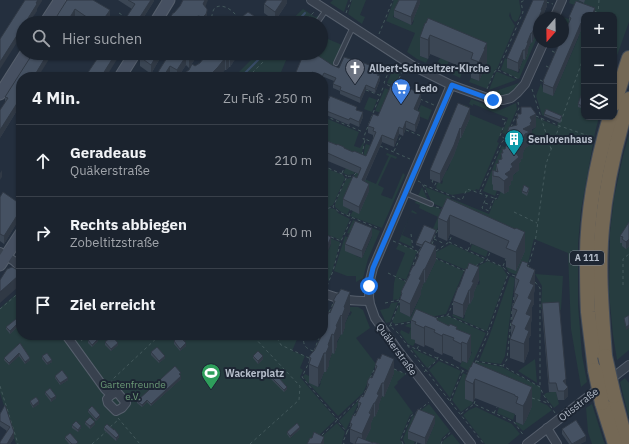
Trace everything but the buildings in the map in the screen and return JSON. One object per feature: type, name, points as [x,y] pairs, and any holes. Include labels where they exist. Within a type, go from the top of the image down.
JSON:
[{"type":"highway","points":[[617,95],[629,58]]},
{"type":"highway","name":"A 111","points":[[615,444],[608,399],[600,284],[602,228],[612,166],[629,99]]},
{"type":"highway","name":"A 111","points":[[609,120],[596,175],[590,212],[587,257],[588,312],[595,370],[628,444]]},
{"type":"main road","points":[[50,16],[60,0]]},
{"type":"main road","points":[[159,16],[169,0]]},
{"type":"main road","points":[[0,94],[22,60]]},
{"type":"main road","points":[[123,72],[131,60]]},
{"type":"main road","points":[[2,258],[16,240]]},
{"type":"street","points":[[311,0],[413,66],[452,85],[493,100],[507,99],[514,95],[528,81],[542,48]]},
{"type":"street","name":"Quäkerstraße","points":[[452,85],[371,272],[369,301],[372,312],[378,324],[471,444]]},
{"type":"street","points":[[2,258],[14,261],[16,263]]},
{"type":"street","points":[[328,296],[343,300],[369,301]]},
{"type":"street","points":[[70,340],[108,392],[108,404],[116,412],[126,403],[117,392],[108,392]]},
{"type":"street","name":"Otisstraße","points":[[526,441],[547,428],[629,365]]},
{"type":"street","points":[[547,428],[557,444]]},
{"type":"lane","points":[[322,16],[326,10]]},
{"type":"lane","points":[[336,63],[353,27]]},
{"type":"lane","points":[[405,193],[431,204]]},
{"type":"path","points":[[346,16],[351,0]]},
{"type":"path","points":[[378,36],[393,0]]},
{"type":"path","points":[[484,97],[495,71],[498,70],[523,12],[521,1],[526,0]]},
{"type":"path","points":[[542,0],[560,4]]},
{"type":"path","points":[[599,0],[599,12]]},
{"type":"path","points":[[212,16],[213,10],[218,6],[227,8],[236,16]]},
{"type":"path","points":[[592,10],[596,12]]},
{"type":"path","points":[[311,16],[315,12]]},
{"type":"path","points":[[119,13],[123,16]]},
{"type":"path","points":[[552,51],[559,54]]},
{"type":"path","points":[[253,72],[265,60]]},
{"type":"path","points":[[393,60],[384,83],[394,88],[405,68]]},
{"type":"path","points":[[527,273],[535,243],[546,164],[581,65]]},
{"type":"path","points":[[546,66],[552,69]]},
{"type":"path","points":[[498,70],[528,81],[551,150]]},
{"type":"path","points":[[540,80],[546,83]]},
{"type":"path","points":[[384,85],[363,139],[411,159]]},
{"type":"path","points":[[366,90],[380,96]]},
{"type":"path","points":[[510,129],[519,108],[514,95]]},
{"type":"path","points":[[414,97],[435,105]]},
{"type":"path","points":[[532,114],[589,136]]},
{"type":"path","points":[[328,117],[363,132]]},
{"type":"path","points":[[371,118],[376,120]]},
{"type":"path","points":[[502,119],[506,120],[500,136],[505,138]]},
{"type":"path","points":[[394,152],[404,129],[421,136]]},
{"type":"path","points":[[480,192],[502,142],[507,136]]},
{"type":"path","points":[[362,158],[366,140]]},
{"type":"path","points":[[328,168],[349,177],[355,175],[357,169]]},
{"type":"path","points":[[342,174],[344,168]]},
{"type":"path","points":[[328,208],[333,207],[347,176]]},
{"type":"path","points":[[416,180],[423,185],[462,200],[467,188],[494,198]]},
{"type":"path","points":[[433,180],[432,182],[436,183],[433,189]]},
{"type":"path","points":[[423,185],[431,204],[446,210]]},
{"type":"path","points":[[487,195],[482,208],[489,211],[494,198],[496,198],[498,194]]},
{"type":"path","points":[[484,202],[491,205]]},
{"type":"path","points":[[333,207],[339,212],[352,218],[381,229]]},
{"type":"path","points":[[348,216],[351,209]]},
{"type":"path","points":[[514,212],[538,224]]},
{"type":"path","points":[[328,282],[341,242],[352,218]]},
{"type":"path","points":[[431,246],[440,224]]},
{"type":"path","points":[[411,234],[413,249]]},
{"type":"path","points":[[435,251],[449,242],[452,235]]},
{"type":"path","points":[[328,236],[341,242]]},
{"type":"path","points":[[434,239],[446,244]]},
{"type":"path","points":[[391,240],[423,253]]},
{"type":"path","points":[[449,242],[503,267],[508,274],[517,277]]},
{"type":"path","points":[[468,251],[471,244]]},
{"type":"path","points":[[407,282],[421,247]]},
{"type":"path","points":[[473,267],[487,260],[490,252]]},
{"type":"path","points":[[623,285],[623,259],[629,254]]},
{"type":"path","points":[[435,258],[466,271]]},
{"type":"path","points":[[503,267],[506,259]]},
{"type":"path","points":[[388,273],[411,284]]},
{"type":"path","points":[[473,368],[488,332],[508,274]]},
{"type":"path","points":[[531,278],[540,288],[540,387],[542,394],[560,418]]},
{"type":"path","points":[[503,366],[507,359],[515,292]]},
{"type":"path","points":[[0,309],[16,295]]},
{"type":"path","points":[[386,302],[400,300],[403,302]]},
{"type":"path","points":[[390,326],[400,300]]},
{"type":"path","points":[[329,312],[334,301]]},
{"type":"path","points":[[448,315],[453,303],[456,304]]},
{"type":"path","points":[[434,318],[448,315],[488,332]]},
{"type":"path","points":[[386,326],[412,322]]},
{"type":"path","points":[[390,326],[398,333],[484,444]]},
{"type":"path","points":[[76,348],[82,340]]},
{"type":"path","points":[[108,392],[114,378],[155,340]]},
{"type":"path","points":[[250,444],[299,400],[300,386],[257,340]]},
{"type":"path","points":[[278,340],[281,345],[310,359],[302,377],[338,420],[346,432]]},
{"type":"path","points":[[304,340],[305,347],[318,353]]},
{"type":"path","points":[[313,352],[318,340]]},
{"type":"path","points":[[406,344],[463,370],[470,375]]},
{"type":"path","points":[[417,350],[419,345]]},
{"type":"path","points":[[421,374],[427,371],[438,360],[439,354]]},
{"type":"path","points":[[476,361],[503,366],[540,387]]},
{"type":"path","points":[[370,380],[377,364]]},
{"type":"path","points":[[392,368],[412,376]]},
{"type":"path","points":[[450,401],[463,370]]},
{"type":"path","points":[[372,374],[376,376]]},
{"type":"path","points":[[0,386],[18,444]]},
{"type":"path","points":[[361,400],[367,386]]},
{"type":"path","points":[[319,438],[364,393]]},
{"type":"path","points":[[364,393],[368,394]]},
{"type":"path","points":[[526,396],[549,403]]},
{"type":"path","points":[[461,414],[474,404],[476,398]]},
{"type":"path","points":[[403,444],[401,439],[411,416],[432,400]]},
{"type":"path","points":[[474,404],[514,422],[526,441]]},
{"type":"path","points":[[354,418],[359,405]]},
{"type":"path","points":[[494,413],[497,407]]},
{"type":"path","points":[[356,411],[360,413]]},
{"type":"path","points":[[116,412],[119,420],[140,444]]},
{"type":"path","points":[[92,444],[119,420]]},
{"type":"path","points":[[344,444],[343,442],[346,432],[351,424]]},
{"type":"path","points":[[348,430],[352,432]]},
{"type":"path","points":[[441,444],[443,439],[454,430]]},
{"type":"green space","points":[[333,0],[348,0],[344,12],[330,3]]},
{"type":"green space","points":[[352,0],[366,0],[360,15],[365,17],[362,24],[348,14]]},
{"type":"green space","points":[[394,0],[402,0],[393,17],[412,25],[414,21],[413,0],[519,0],[521,12],[518,20],[515,22],[512,19],[510,12],[509,16],[515,26],[497,69],[495,70],[487,88],[469,82],[471,78],[479,81],[487,62],[451,48],[420,56],[428,59],[426,63],[407,52],[415,33],[386,21]]},
{"type":"green space","points":[[570,0],[578,0],[583,3],[585,0],[629,0],[629,22],[617,56],[617,12],[587,12],[569,3]]},
{"type":"green space","points":[[303,9],[314,16],[296,16]]},
{"type":"green space","points":[[569,25],[581,30],[581,120],[598,120],[581,210],[578,244],[578,305],[582,355],[587,382],[581,387],[571,329],[568,253],[534,239],[526,271],[517,275],[509,272],[506,267],[525,251],[445,216],[452,199],[489,214],[495,199],[497,200],[501,191],[511,184],[510,182],[513,175],[516,173],[525,148],[528,146],[531,133],[536,127],[533,116],[557,126],[558,122],[551,119],[553,115],[542,115],[536,96],[541,83],[543,89],[553,96],[579,36],[569,37]]},
{"type":"green space","points":[[533,38],[533,47],[519,79],[501,70],[505,58],[510,61],[508,68],[519,73],[519,69]]},
{"type":"green space","points":[[328,39],[342,45],[332,69],[317,60],[328,60]]},
{"type":"green space","points":[[440,58],[449,61],[445,71],[435,67]]},
{"type":"green space","points":[[251,60],[286,60],[281,72],[239,72]]},
{"type":"green space","points":[[395,64],[402,68],[395,86],[387,83]]},
{"type":"green space","points":[[454,64],[464,68],[460,78],[450,73]]},
{"type":"green space","points":[[496,72],[498,72],[516,80],[489,90]]},
{"type":"green space","points":[[522,82],[513,92],[507,95],[496,96],[487,94]]},
{"type":"green space","points":[[385,88],[391,91],[381,113],[375,111]]},
{"type":"green space","points":[[369,97],[377,100],[372,112],[364,109]]},
{"type":"green space","points":[[471,99],[500,110],[516,103],[517,109],[506,134],[502,133],[508,118],[473,104],[473,106],[469,104]]},
{"type":"green space","points":[[421,105],[432,110],[428,120],[416,115]]},
{"type":"green space","points":[[464,105],[468,106],[469,114],[503,128],[497,142],[499,143],[479,190],[476,189],[475,191],[471,190],[470,192],[452,195],[437,189],[436,187],[438,182],[442,184],[442,180],[450,164],[449,163],[461,138],[455,120],[451,118],[456,108],[461,110]]},
{"type":"green space","points":[[328,119],[359,132],[354,146],[360,148],[364,143],[361,158],[354,174],[348,175],[343,173],[346,168],[328,150]]},
{"type":"green space","points":[[629,135],[629,350],[617,360],[609,293],[610,232],[614,198]]},
{"type":"green space","points":[[366,144],[379,149],[360,177],[376,184],[389,156],[386,155],[387,153],[397,157],[396,159],[391,157],[378,185],[384,188],[381,195],[392,199],[403,173],[405,175],[382,228],[350,216],[353,211],[350,209],[347,215],[335,207],[346,179],[354,177],[363,158]]},
{"type":"green space","points":[[502,146],[510,150],[493,190],[497,190],[495,196],[483,191]]},
{"type":"green space","points":[[328,169],[343,175],[345,178],[333,205],[328,208]]},
{"type":"green space","points":[[422,187],[430,205],[445,211],[436,232],[432,231],[438,217],[419,208],[420,205],[415,203]]},
{"type":"green space","points":[[425,187],[451,197],[446,209],[432,203]]},
{"type":"green space","points":[[328,209],[335,209],[338,213],[350,219],[341,240],[328,235]]},
{"type":"green space","points":[[409,218],[402,235],[411,239],[412,247],[399,241]]},
{"type":"green space","points":[[353,220],[380,231],[368,259],[363,278],[356,282],[356,276],[347,276],[334,271],[345,236],[351,239],[356,256],[362,258],[372,236],[352,235],[347,233]]},
{"type":"green space","points":[[328,237],[340,242],[328,281],[328,251],[331,244]]},
{"type":"green space","points":[[399,244],[417,251],[406,280],[398,277],[406,282],[399,299],[393,300],[396,275],[405,253],[396,249]]},
{"type":"green space","points":[[451,244],[484,259],[484,261],[466,270],[431,255]]},
{"type":"green space","points":[[472,244],[488,251],[486,257],[470,250]]},
{"type":"green space","points":[[420,252],[464,271],[446,314],[395,324],[392,322],[399,305],[402,306],[400,312],[411,317],[421,294],[419,293],[436,260]]},
{"type":"green space","points":[[488,261],[502,267],[507,275],[487,331],[452,316],[453,314],[464,319],[464,314],[469,303],[470,304],[472,295],[477,284],[479,285],[480,281],[469,276],[467,271]]},
{"type":"green space","points":[[535,274],[563,276],[561,310],[541,309],[542,286]]},
{"type":"green space","points":[[510,276],[515,278],[505,356],[501,364],[479,361],[490,334]]},
{"type":"green space","name":"Gartenfreunde e.V.","points":[[16,294],[16,340],[297,340],[292,351],[305,356],[300,368],[303,370],[300,377],[336,419],[310,444],[16,444],[0,393],[0,308]]},
{"type":"green space","points":[[398,302],[390,322],[386,323],[380,310],[389,308],[391,303]]},
{"type":"green space","points":[[358,307],[363,310],[370,328],[356,338],[376,364],[363,393],[338,416],[303,377],[305,374],[311,377],[309,383],[319,387],[332,353],[334,353],[336,345],[345,327],[344,326],[352,312],[341,308]]},
{"type":"green space","points":[[448,316],[486,333],[469,371],[460,366],[462,361],[467,363],[472,352],[416,341],[413,346],[408,344],[400,333],[401,330],[409,334],[411,328],[405,326],[408,324]]},
{"type":"green space","points":[[411,348],[435,359],[436,361],[427,368]]},
{"type":"green space","points":[[535,359],[537,383],[518,371]]},
{"type":"green space","points":[[439,361],[461,371],[450,398],[429,370]]},
{"type":"green space","points":[[477,362],[502,367],[540,387],[540,402],[547,405],[552,410],[523,431],[515,423],[516,422],[523,425],[530,412],[480,384],[472,404],[461,412],[452,400],[463,373],[471,377]]},
{"type":"green space","points":[[379,364],[406,374],[394,387],[413,413],[410,415],[400,439],[402,444],[362,444],[371,428],[369,427],[382,396],[384,397],[389,379],[391,380],[394,373]]},
{"type":"green space","points":[[625,378],[629,383],[629,418],[620,382]]},
{"type":"green space","points":[[551,392],[556,392],[559,404],[554,408],[544,395]]},
{"type":"green space","points":[[358,401],[359,402],[346,430],[339,421]]},
{"type":"green space","points":[[429,404],[450,431],[442,438],[440,444],[426,444],[435,423],[408,438],[415,441],[414,444],[405,444],[403,439],[412,417]]},
{"type":"green space","points":[[592,404],[605,444],[592,444],[588,432],[586,408]]},
{"type":"green space","points":[[476,407],[512,424],[520,434],[508,444],[485,444],[463,415]]},
{"type":"green space","points":[[499,407],[515,414],[513,420],[497,413]]},
{"type":"green space","points":[[337,423],[345,432],[342,444],[320,444],[316,442]]},
{"type":"green space","points":[[452,434],[460,444],[442,444],[444,440]]},
{"type":"waterway","points":[[302,16],[305,13]]},
{"type":"waterway","points":[[246,72],[258,60]]},
{"type":"place","name":"Albert-Schweitzer-Kirche","points":[[355,85]]},
{"type":"place","name":"Ledo","points":[[401,105]]},
{"type":"place","name":"Seniorenhaus","points":[[514,156]]},
{"type":"place","name":"Wackerplatz","points":[[211,390]]},
{"type":"route","points":[[369,286],[371,272],[452,85],[493,100]]}]
